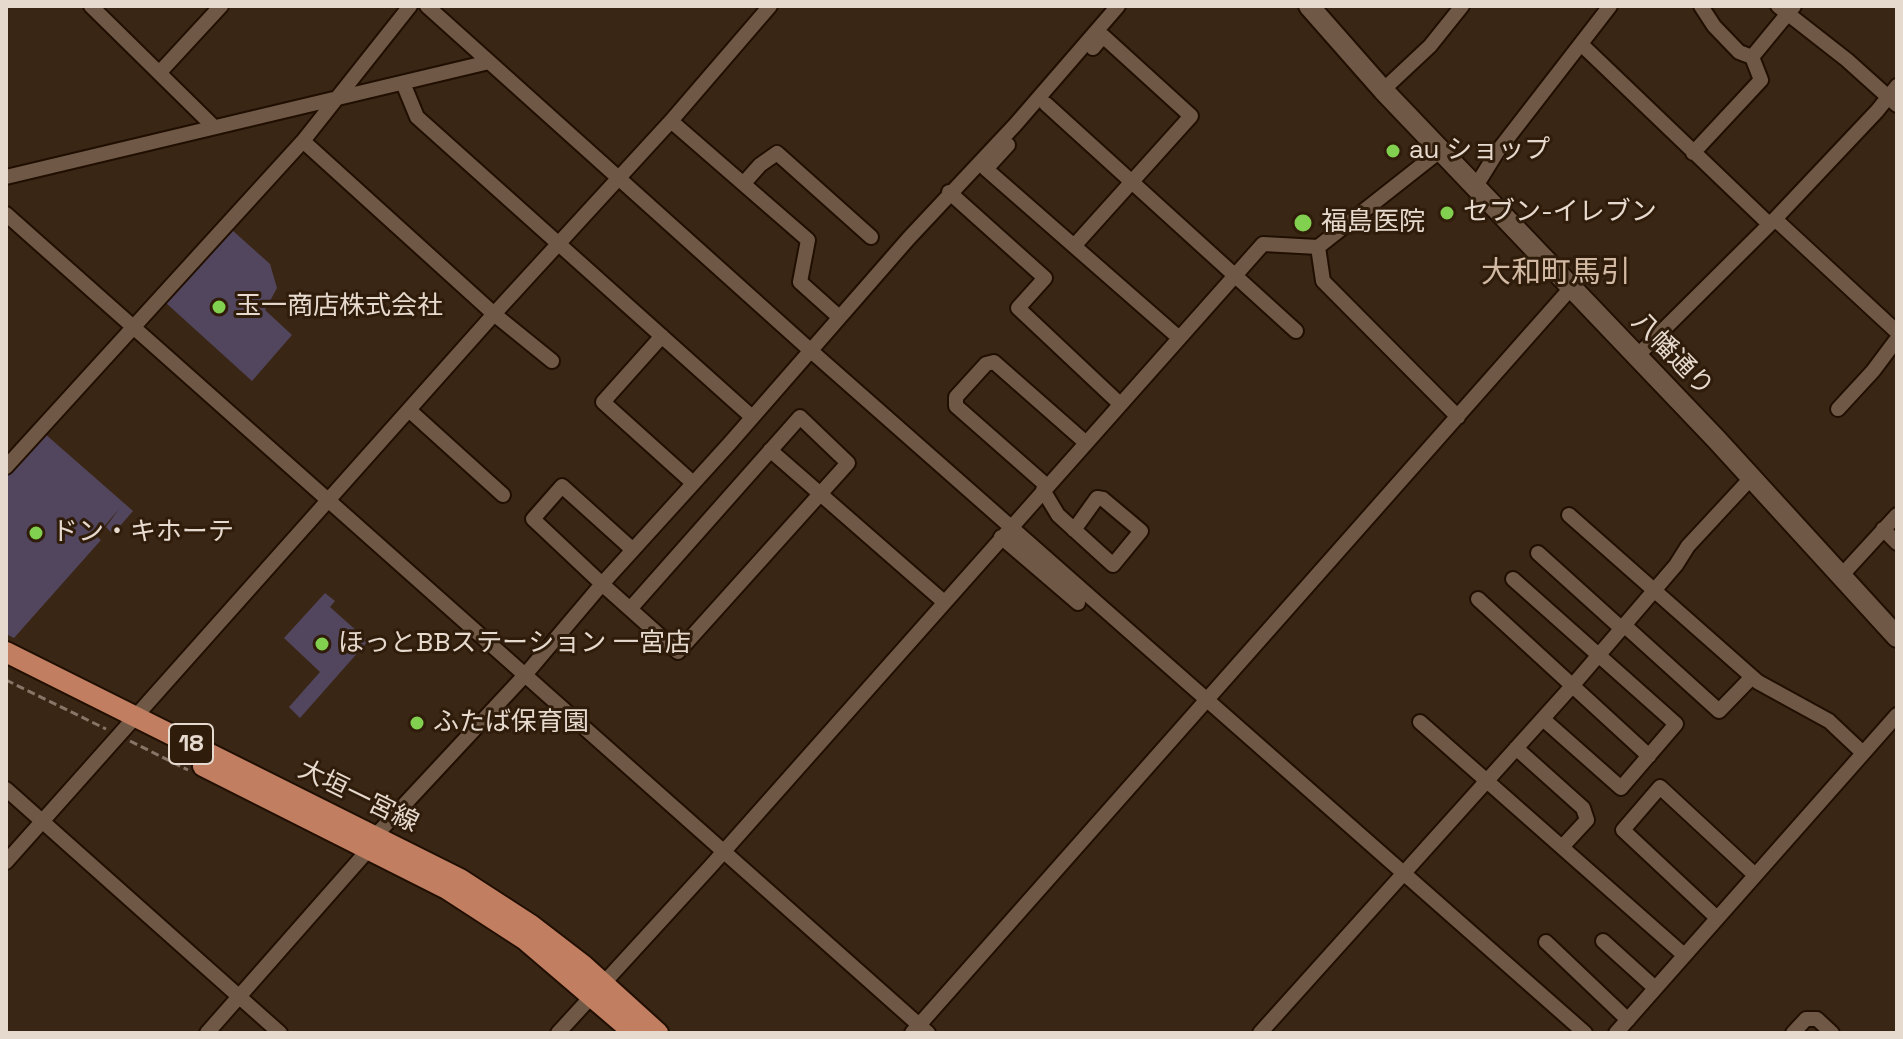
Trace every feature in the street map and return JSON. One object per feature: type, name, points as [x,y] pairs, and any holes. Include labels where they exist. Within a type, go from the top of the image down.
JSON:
[{"type":"main road","name":"大垣一宮線","points":[[6,652],[130,722]]},
{"type":"main road","name":"大垣一宮線","points":[[6,668],[130,722],[373,842],[524,939],[658,1033]]},
{"type":"main road","name":"大垣一宮線","points":[[597,989],[634,1033]]},
{"type":"street","points":[[91,6],[214,127]]},
{"type":"street","points":[[160,72],[221,6]]},
{"type":"street","points":[[6,467],[303,141],[410,6]]},
{"type":"street","points":[[427,6],[810,350],[1006,531],[1078,603]]},
{"type":"street","points":[[6,862],[494,314],[671,121],[770,6]]},
{"type":"street","points":[[207,1033],[949,192],[1015,125],[1118,6]]},
{"type":"street","name":"八幡通り","points":[[1309,6],[1383,90],[1752,477],[1897,637]]},
{"type":"street","points":[[1383,90],[1430,46],[1462,6]]},
{"type":"street","points":[[1476,186],[1497,152],[1610,6]]},
{"type":"street","points":[[1693,153],[1761,80],[1752,57],[1739,52],[1714,26],[1701,6]]},
{"type":"street","points":[[1637,356],[1894,96],[1787,8],[1752,57]]},
{"type":"street","points":[[1074,246],[1191,116],[1103,36],[986,169],[1074,246],[1178,337]]},
{"type":"street","points":[[1581,44],[1693,153],[1897,332]]},
{"type":"street","points":[[6,177],[489,62]]},
{"type":"street","points":[[403,83],[417,117],[752,417]]},
{"type":"street","points":[[1046,104],[1296,331]]},
{"type":"street","points":[[671,121],[808,240],[800,282],[839,317]]},
{"type":"street","points":[[303,141],[494,314],[552,361]]},
{"type":"street","points":[[558,1033],[1263,244],[1318,247],[1441,150]]},
{"type":"street","points":[[744,183],[760,165],[777,153],[871,237]]},
{"type":"street","points":[[949,192],[1045,278],[1018,308],[1120,404]]},
{"type":"street","points":[[6,214],[723,851],[920,1031],[1571,288]]},
{"type":"street","points":[[1318,247],[1323,281],[1458,417]]},
{"type":"street","points":[[662,336],[603,402],[693,483]]},
{"type":"street","points":[[1838,409],[1897,339]]},
{"type":"street","points":[[1074,530],[1097,498],[1103,499],[1141,531],[1113,565],[1074,530],[1058,515],[1045,488],[956,406],[956,397],[986,364],[994,362],[1085,442]]},
{"type":"street","points":[[409,410],[503,495]]},
{"type":"street","points":[[630,609],[800,417],[848,463],[678,652],[602,584],[533,519],[562,486],[633,550]]},
{"type":"street","points":[[770,450],[944,602]]},
{"type":"street","points":[[1260,1033],[1543,719],[1676,565],[1688,546],[1752,477]]},
{"type":"street","points":[[1569,515],[1752,677],[1829,721],[1863,753]]},
{"type":"street","points":[[1841,576],[1897,515]]},
{"type":"street","points":[[1883,529],[1897,543]]},
{"type":"street","points":[[1006,531],[1207,700],[1585,1033]]},
{"type":"street","points":[[1538,553],[1719,711],[1752,677]]},
{"type":"street","points":[[1513,579],[1676,724],[1621,788],[1543,719]]},
{"type":"street","points":[[1478,599],[1649,756]]},
{"type":"street","points":[[1616,1033],[1897,715]]},
{"type":"street","points":[[1420,722],[1684,955]]},
{"type":"street","points":[[1516,748],[1583,808],[1587,820],[1562,847]]},
{"type":"street","points":[[1717,918],[1623,830],[1660,787],[1755,875]]},
{"type":"street","points":[[6,789],[280,1033]]},
{"type":"street","points":[[1603,941],[1655,988]]},
{"type":"street","points":[[1546,942],[1628,1020]]},
{"type":"street","points":[[1793,1033],[1806,1019],[1817,1019],[1832,1033]]},
{"type":"building","name":"玉一商店株式会社","points":[[232,230],[270,264],[277,288],[265,310],[292,335],[252,381],[166,303]]},
{"type":"building","points":[[44,433],[133,511],[113,534],[106,527],[119,509],[96,536],[101,540],[14,638],[6,634],[6,475]]},
{"type":"building","points":[[325,593],[335,601],[330,607],[368,641],[300,718],[289,707],[320,672],[284,638]]},
{"type":"place","name":"au ショップ","points":[[1393,151]]},
{"type":"place","name":"セブン-イレブン","points":[[1447,213]]},
{"type":"place","name":"福島医院","points":[[1303,223]]},
{"type":"place","name":"玉一商店株式会社","points":[[219,307]]},
{"type":"place","name":"ドン・キホーテ","points":[[36,533]]},
{"type":"place","name":"ほっとBBステーション 一宮店","points":[[322,644]]},
{"type":"place","name":"ふたば保育園","points":[[417,723]]},
{"type":"district","name":"大和町馬引","points":[[1556,274]]}]
